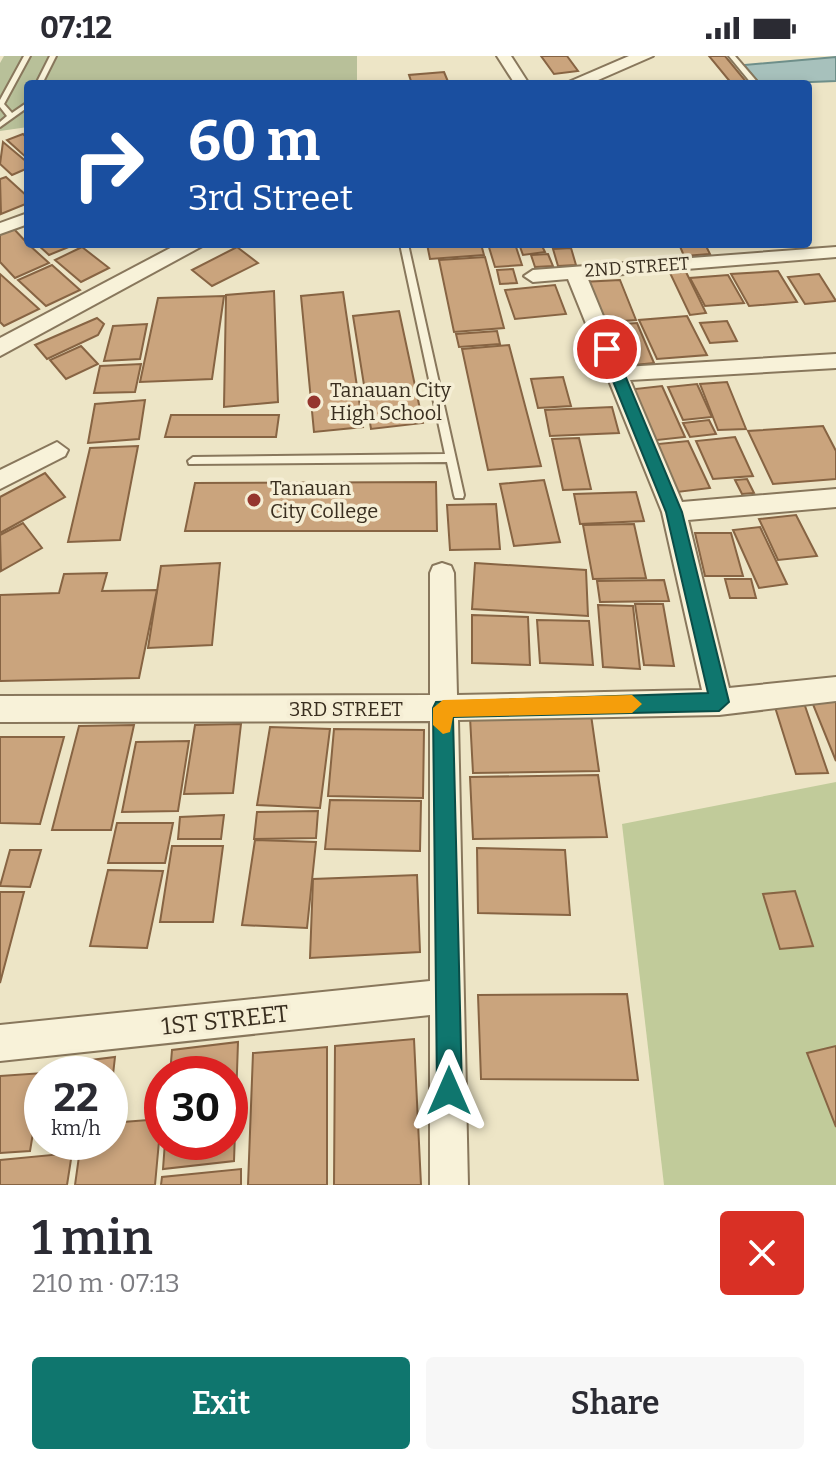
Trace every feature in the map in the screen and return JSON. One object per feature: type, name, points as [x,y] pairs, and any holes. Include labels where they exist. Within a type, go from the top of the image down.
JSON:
[{"type":"street","points":[[504,56],[519,80]]},
{"type":"street","points":[[583,80],[644,56]]},
{"type":"street","points":[[0,229],[24,220]]},
{"type":"street","points":[[0,348],[188,248]]},
{"type":"street","name":"2ND STREET","points":[[533,276],[836,252]]},
{"type":"street","points":[[575,272],[674,512],[719,702]]},
{"type":"street","points":[[617,374],[836,361]]},
{"type":"street","points":[[0,480],[57,450]]},
{"type":"street","points":[[674,512],[836,498]]},
{"type":"street","points":[[442,573],[449,1185]]},
{"type":"street","name":"3RD STREET","points":[[0,709],[443,708],[719,702],[836,689]]},
{"type":"street","name":"1ST STREET","points":[[0,1043],[449,996]]},
{"type":"lane","points":[[11,117],[1,104],[27,56]]},
{"type":"lane","points":[[41,80],[53,56]]},
{"type":"lane","points":[[732,56],[753,80]]},
{"type":"lane","points":[[0,125],[24,107]]},
{"type":"lane","points":[[405,248],[459,495]]},
{"type":"lane","points":[[193,461],[452,458]]},
{"type":"green space","points":[[4,56],[357,56],[357,80],[24,80],[24,128],[0,131],[0,63]]},
{"type":"green space","points":[[836,782],[836,1185],[664,1185],[622,824]]},
{"type":"water","points":[[836,57],[836,81],[757,80],[744,65]]},
{"type":"building","points":[[541,56],[567,56],[578,71],[554,74]]},
{"type":"building","points":[[709,56],[725,56],[745,80],[729,80]]},
{"type":"building","points":[[444,72],[447,80],[411,80],[409,75]]},
{"type":"building","points":[[23,134],[24,155],[7,140]]},
{"type":"building","points":[[3,142],[24,160],[24,170],[12,175],[0,164]]},
{"type":"building","points":[[6,177],[24,193],[24,205],[1,214],[0,179]]},
{"type":"building","points":[[13,228],[24,240],[24,248],[32,248],[49,263],[15,278],[0,262],[0,233]]},
{"type":"building","points":[[41,248],[66,248],[49,255]]},
{"type":"building","points":[[83,248],[109,268],[81,282],[55,260]]},
{"type":"building","points":[[235,248],[258,263],[212,286],[192,270]]},
{"type":"building","points":[[428,248],[482,248],[484,255],[430,259]]},
{"type":"building","points":[[489,248],[516,248],[522,265],[495,267]]},
{"type":"building","points":[[520,248],[543,248],[545,252],[523,255]]},
{"type":"building","points":[[571,248],[576,265],[558,266],[553,249]]},
{"type":"building","points":[[681,248],[707,248],[710,254],[684,256]]},
{"type":"building","points":[[548,254],[553,266],[535,267],[531,255]]},
{"type":"building","points":[[485,257],[504,328],[454,332],[439,260]]},
{"type":"building","points":[[52,265],[80,290],[46,306],[18,280]]},
{"type":"building","points":[[513,269],[517,283],[500,284],[497,270]]},
{"type":"building","points":[[778,271],[797,302],[749,306],[731,274]]},
{"type":"building","points":[[686,272],[706,313],[690,315],[670,273]]},
{"type":"building","points":[[0,274],[39,309],[4,326],[0,322]]},
{"type":"building","points":[[819,274],[836,301],[805,304],[788,277]]},
{"type":"building","points":[[728,275],[744,303],[705,306],[690,278]]},
{"type":"building","points":[[620,280],[636,320],[597,323],[582,282]]},
{"type":"building","points":[[555,285],[566,314],[515,319],[505,290]]},
{"type":"building","points":[[274,291],[278,402],[224,407],[226,295]]},
{"type":"building","points":[[343,292],[363,427],[314,432],[301,296]]},
{"type":"building","points":[[224,296],[212,379],[140,382],[158,298]]},
{"type":"building","points":[[399,311],[423,423],[371,429],[353,316]]},
{"type":"building","points":[[687,316],[707,355],[657,359],[639,320]]},
{"type":"building","points":[[97,318],[104,324],[98,335],[47,359],[35,345]]},
{"type":"building","points":[[727,321],[737,341],[710,343],[700,323]]},
{"type":"building","points":[[637,323],[654,363],[625,366],[609,325]]},
{"type":"building","points":[[147,324],[140,359],[104,361],[113,326]]},
{"type":"building","points":[[497,331],[500,344],[459,347],[456,334]]},
{"type":"building","points":[[509,345],[541,466],[488,470],[462,349]]},
{"type":"building","points":[[81,346],[98,364],[66,379],[50,360]]},
{"type":"building","points":[[141,364],[135,392],[94,393],[100,366]]},
{"type":"building","points":[[563,377],[571,406],[538,408],[531,379]]},
{"type":"building","points":[[727,382],[746,429],[718,430],[700,384]]},
{"type":"building","points":[[697,384],[712,417],[683,420],[668,387]]},
{"type":"building","points":[[662,386],[685,437],[648,441],[626,390]]},
{"type":"building","points":[[145,400],[139,439],[88,443],[95,404]]},
{"type":"building","points":[[612,407],[619,433],[550,436],[545,410]]},
{"type":"building","points":[[171,415],[279,415],[276,437],[165,437]]},
{"type":"building","points":[[709,420],[716,434],[690,437],[683,423]]},
{"type":"building","points":[[823,426],[836,451],[836,479],[773,484],[748,431]]},
{"type":"building","points":[[735,437],[753,476],[713,479],[696,441]]},
{"type":"building","points":[[579,438],[591,489],[563,490],[552,439]]},
{"type":"building","points":[[688,441],[710,488],[669,493],[648,445]]},
{"type":"building","points":[[138,446],[120,540],[68,542],[90,448]]},
{"type":"building","points":[[45,473],[65,497],[0,533],[0,497]]},
{"type":"building","points":[[747,479],[754,493],[742,494],[735,480]]},
{"type":"building","points":[[544,480],[560,542],[514,546],[500,484]]},
{"type":"building","points":[[436,482],[437,531],[185,531],[195,483]]},
{"type":"building","points":[[636,492],[644,521],[580,524],[574,494]]},
{"type":"building","points":[[496,504],[500,549],[450,550],[447,505]]},
{"type":"building","points":[[796,515],[817,556],[778,560],[759,519]]},
{"type":"building","points":[[23,523],[42,548],[1,571],[0,535]]},
{"type":"building","points":[[634,524],[646,578],[593,579],[583,525]]},
{"type":"building","points":[[760,527],[787,584],[759,588],[733,530]]},
{"type":"building","points":[[695,533],[731,533],[743,576],[705,576]]},
{"type":"building","points":[[220,563],[212,645],[148,648],[161,566]]},
{"type":"building","points":[[475,563],[586,570],[588,616],[472,609]]},
{"type":"building","points":[[107,573],[102,591],[157,590],[139,678],[0,681],[0,595],[59,593],[64,574]]},
{"type":"building","points":[[725,579],[751,579],[756,598],[730,598]]},
{"type":"building","points":[[664,580],[669,601],[600,602],[597,581]]},
{"type":"building","points":[[635,604],[663,604],[674,666],[644,665]]},
{"type":"building","points":[[598,605],[633,606],[640,669],[603,667]]},
{"type":"building","points":[[472,615],[528,617],[530,665],[472,663]]},
{"type":"building","points":[[537,620],[589,621],[593,665],[540,663]]},
{"type":"building","points":[[836,700],[836,761],[812,702]]},
{"type":"building","points":[[804,703],[828,773],[796,774],[774,704]]},
{"type":"building","points":[[591,715],[599,771],[473,773],[470,717]]},
{"type":"building","points":[[241,724],[233,793],[184,794],[195,725]]},
{"type":"building","points":[[134,725],[111,830],[52,830],[79,726]]},
{"type":"building","points":[[270,727],[330,729],[320,808],[257,805]]},
{"type":"building","points":[[334,729],[424,730],[423,798],[328,796]]},
{"type":"building","points":[[0,737],[64,737],[40,824],[0,823]]},
{"type":"building","points":[[189,741],[178,811],[122,812],[136,742]]},
{"type":"building","points":[[598,775],[607,837],[473,839],[470,777]]},
{"type":"building","points":[[330,800],[421,801],[420,851],[325,849]]},
{"type":"building","points":[[318,811],[316,838],[254,839],[257,812]]},
{"type":"building","points":[[224,815],[221,839],[178,839],[180,817]]},
{"type":"building","points":[[117,823],[173,823],[165,863],[108,863]]},
{"type":"building","points":[[255,840],[316,842],[307,928],[242,925]]},
{"type":"building","points":[[172,846],[223,846],[213,922],[160,922]]},
{"type":"building","points":[[477,848],[565,850],[570,915],[478,913]]},
{"type":"building","points":[[10,850],[41,850],[30,887],[0,886]]},
{"type":"building","points":[[108,870],[163,871],[147,948],[90,946]]},
{"type":"building","points":[[417,875],[420,952],[310,958],[313,879]]},
{"type":"building","points":[[795,891],[813,946],[780,949],[763,894]]},
{"type":"building","points":[[0,892],[24,892],[0,983]]},
{"type":"building","points":[[627,994],[638,1080],[481,1079],[478,995]]},
{"type":"building","points":[[414,1039],[421,1185],[334,1185],[335,1046]]},
{"type":"building","points":[[238,1042],[238,1056],[172,1056],[172,1050]]},
{"type":"building","points":[[836,1046],[836,1127],[807,1053]]},
{"type":"building","points":[[327,1047],[327,1185],[248,1185],[253,1053]]},
{"type":"building","points":[[24,1074],[24,1151],[0,1153],[0,1076]]},
{"type":"building","points":[[144,1120],[144,1160],[157,1160],[155,1185],[75,1185],[78,1160],[128,1160],[128,1122]]},
{"type":"building","points":[[0,1160],[71,1160],[67,1185],[0,1185]]},
{"type":"building","points":[[164,1160],[234,1160],[234,1161],[163,1169]]},
{"type":"building","points":[[241,1169],[241,1185],[161,1185],[162,1177]]},
{"type":"slow traffic","points":[[443,725],[443,708],[632,704]]},
{"type":"place","name":"Tanauan City High School","points":[[314,402]]},
{"type":"place","name":"Tanauan City College","points":[[254,500]]},
{"type":"route","points":[[449,1091],[443,708],[719,702],[674,512],[607,349]]}]
